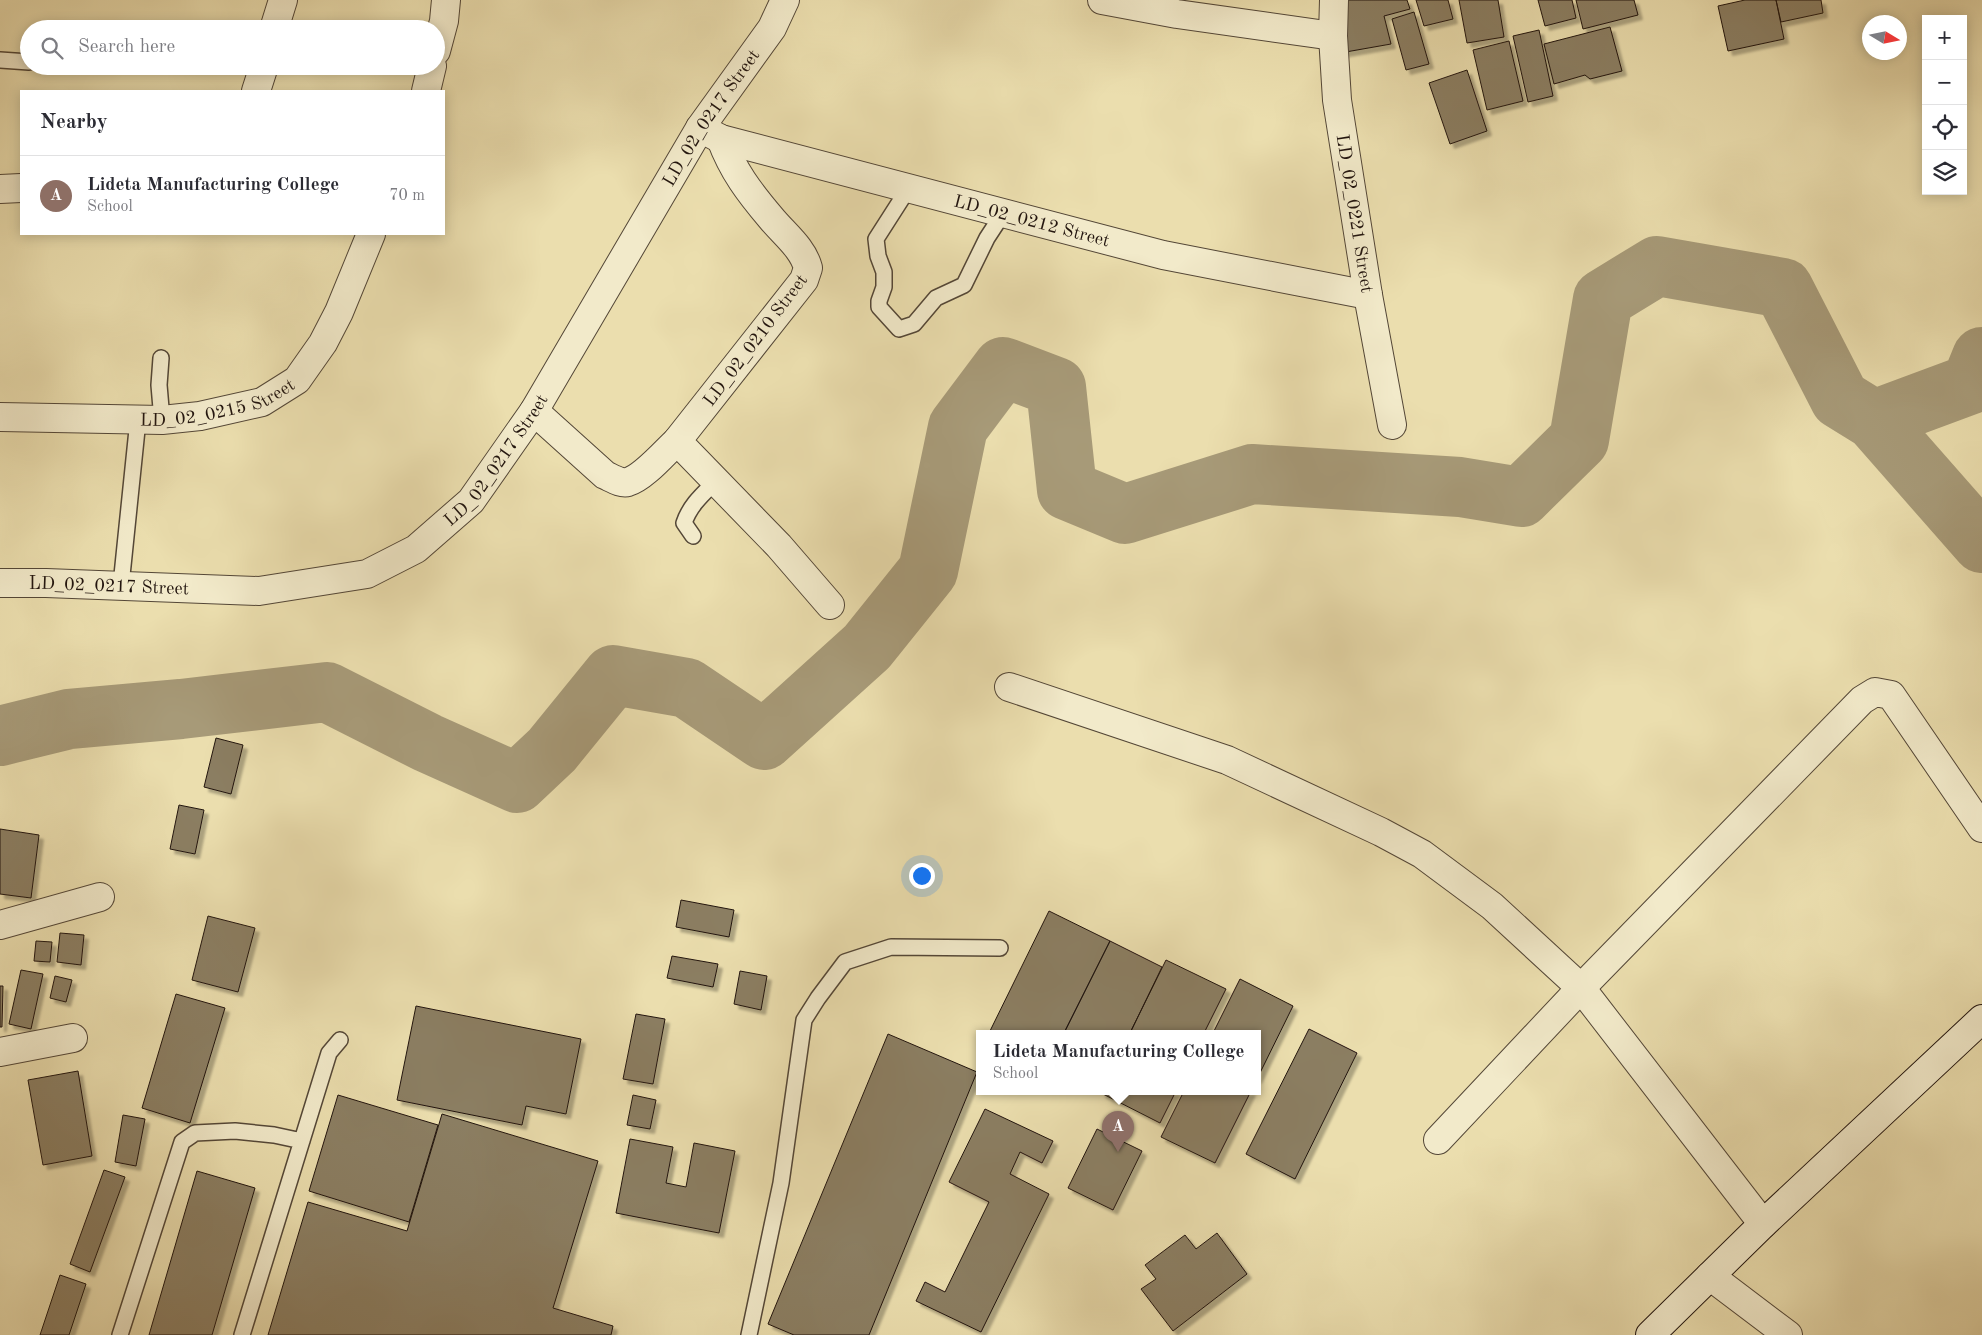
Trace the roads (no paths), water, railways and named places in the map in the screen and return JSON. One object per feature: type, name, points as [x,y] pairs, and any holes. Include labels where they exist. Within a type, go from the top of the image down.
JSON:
[{"type":"street","points":[[277,20],[283,0]]},
{"type":"street","points":[[444,20],[446,0]]},
{"type":"street","name":"LD_02_0217 Street","points":[[0,583],[46,582],[259,592],[367,574],[416,549],[471,501],[534,412],[711,134],[772,28],[785,0]]},
{"type":"street","points":[[1102,0],[1177,14],[1334,36]]},
{"type":"street","name":"LD_02_0221 Street","points":[[1334,0],[1337,100],[1368,294],[1392,425]]},
{"type":"street","points":[[256,90],[261,75]]},
{"type":"street","points":[[426,90],[430,75]]},
{"type":"street","name":"LD_02_0212 Street","points":[[711,134],[908,189],[1004,212],[1163,255],[1368,294]]},
{"type":"street","name":"LD_02_0210 Street","points":[[534,412],[605,475],[617,481],[626,482],[641,475],[677,441],[804,280],[808,268],[802,252],[742,182],[711,134]]},
{"type":"street","points":[[0,189],[20,188]]},
{"type":"street","name":"LD_02_0215 Street","points":[[0,417],[150,420],[200,416],[262,402],[297,380],[323,343],[371,235]]},
{"type":"street","points":[[677,441],[779,546],[830,605]]},
{"type":"street","points":[[1009,687],[1227,760],[1381,832],[1422,854],[1492,906],[1581,988],[1763,1224]]},
{"type":"street","points":[[1438,1140],[1581,988],[1862,700],[1875,692],[1891,695],[1982,828]]},
{"type":"street","points":[[0,924],[100,897]]},
{"type":"street","points":[[1650,1335],[1763,1224],[1982,1019]]},
{"type":"street","points":[[0,1052],[73,1038]]},
{"type":"street","points":[[1710,1276],[1788,1335]]},
{"type":"lane","points":[[0,60],[20,61]]},
{"type":"lane","points":[[908,189],[876,239],[878,256],[884,272],[884,287],[879,307],[899,329],[914,324],[936,298],[964,285],[986,238],[1004,212]]},
{"type":"lane","points":[[121,585],[150,420],[159,385],[161,358]]},
{"type":"lane","points":[[693,536],[684,523],[687,514],[690,508],[716,481]]},
{"type":"lane","points":[[749,1335],[782,1183],[804,1020],[818,998],[845,962],[892,947],[1000,948]]},
{"type":"lane","points":[[242,1335],[329,1053],[340,1040]]},
{"type":"lane","points":[[120,1335],[182,1142],[195,1133],[235,1131],[274,1135],[302,1141]]},
{"type":"waterway","points":[[0,736],[69,719],[181,709],[327,692],[428,743],[517,783],[552,750],[613,675],[687,688],[764,740],[867,647],[928,571],[958,427],[1003,367],[1056,387],[1067,490],[1125,514],[1252,474],[1460,487],[1521,497],[1579,440],[1603,299],[1657,266],[1783,288],[1840,399],[1874,420],[1971,384],[1982,357]]},
{"type":"waterway","points":[[1874,420],[1982,543]]},
{"type":"place","name":"Lideta Manufacturing College","points":[[1118,1152]]}]
